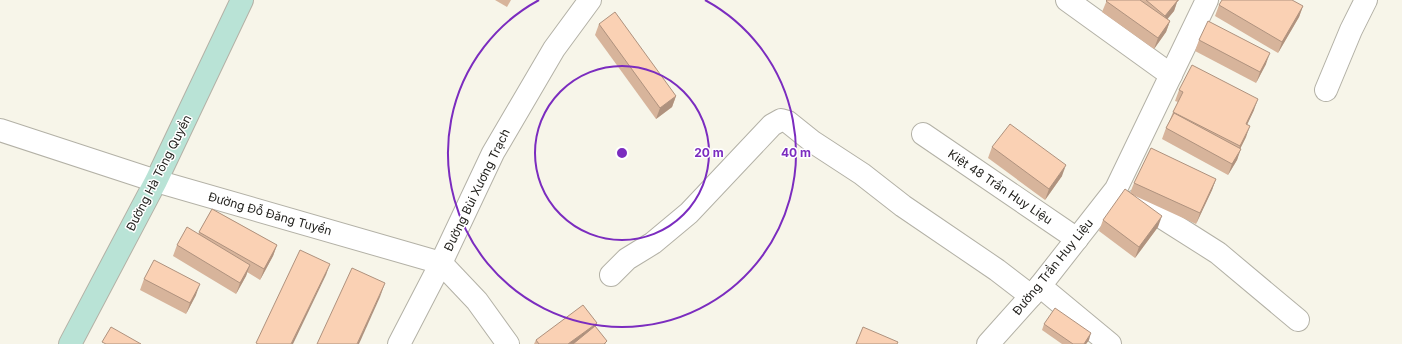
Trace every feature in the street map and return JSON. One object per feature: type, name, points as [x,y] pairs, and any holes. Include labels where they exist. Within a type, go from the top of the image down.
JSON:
[{"type":"street","name":"Đường Hà Tông Quyền","points":[[70,344],[156,181],[242,0]]},
{"type":"street","name":"Đường Bùi Xương Trạch","points":[[399,344],[441,263],[493,153],[554,50],[590,0]]},
{"type":"street","points":[[1066,0],[1170,75]]},
{"type":"street","name":"Đường Trần Huy Liệu","points":[[988,344],[1035,291],[1116,189],[1207,0]]},
{"type":"street","points":[[1326,90],[1351,30],[1366,0]]},
{"type":"street","points":[[611,275],[627,259],[653,243],[689,213],[772,125],[780,120],[788,122],[813,142],[862,174],[903,206],[997,270],[1035,291],[1110,344]]},
{"type":"street","name":"Đường Đỗ Đăng Tuyển","points":[[0,130],[156,181],[441,263]]},
{"type":"street","name":"Kiệt 48 Trần Huy Liệu","points":[[923,134],[1077,239]]},
{"type":"street","points":[[1116,189],[1218,253],[1298,320]]},
{"type":"street","points":[[441,263],[477,301],[508,344]]},
{"type":"building","points":[[1140,0],[1170,21],[1158,38],[1106,1]]},
{"type":"building","points":[[1146,0],[1178,0],[1165,16]]},
{"type":"building","points":[[1222,0],[1292,0],[1303,6],[1282,42],[1219,5]]},
{"type":"building","points":[[615,12],[676,96],[660,108],[599,24]]},
{"type":"building","points":[[1208,21],[1270,53],[1260,72],[1199,40]]},
{"type":"building","points":[[1192,65],[1258,99],[1246,124],[1250,126],[1240,146],[1173,112],[1183,92],[1179,90]]},
{"type":"building","points":[[1174,113],[1241,149],[1232,164],[1166,128]]},
{"type":"building","points":[[1010,124],[1066,165],[1049,189],[992,147]]},
{"type":"building","points":[[1151,148],[1216,179],[1200,213],[1134,183]]},
{"type":"building","points":[[1125,189],[1162,216],[1139,247],[1103,220]]},
{"type":"building","points":[[212,209],[277,245],[264,269],[199,232]]},
{"type":"building","points":[[187,227],[250,265],[240,283],[177,245]]},
{"type":"building","points":[[300,250],[330,264],[291,344],[258,344],[256,343]]},
{"type":"building","points":[[154,260],[200,284],[190,303],[144,279]]},
{"type":"building","points":[[352,268],[385,283],[357,344],[317,344]]},
{"type":"building","points":[[583,305],[597,323],[568,344],[539,344],[536,340]]},
{"type":"building","points":[[1055,308],[1091,333],[1084,344],[1073,344],[1044,324]]},
{"type":"building","points":[[595,326],[607,341],[604,344],[573,344]]},
{"type":"building","points":[[111,327],[141,344],[106,344],[102,342]]},
{"type":"building","points":[[863,327],[898,342],[897,344],[856,344]]}]
